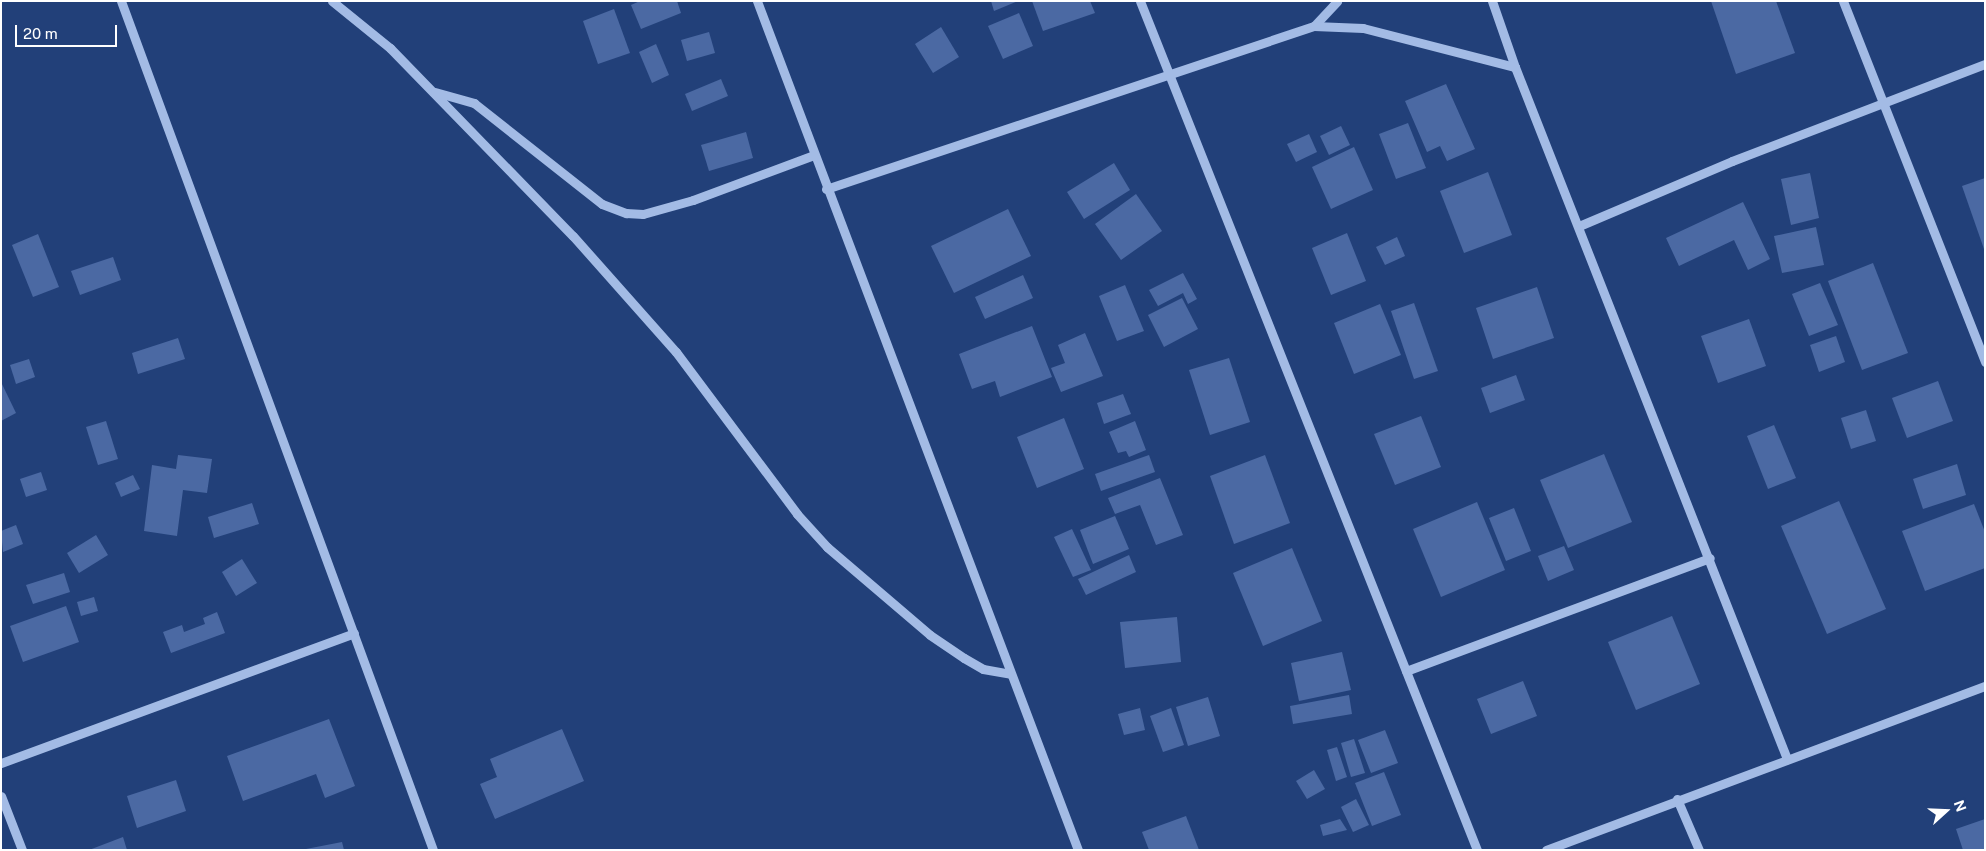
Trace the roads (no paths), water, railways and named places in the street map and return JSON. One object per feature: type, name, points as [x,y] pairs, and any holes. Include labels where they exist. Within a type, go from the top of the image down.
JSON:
[{"type":"street","points":[[121,1],[433,850]]},
{"type":"street","points":[[332,1],[390,48],[435,92],[573,236],[676,352],[798,514],[827,547],[930,635],[983,669],[1011,674]]},
{"type":"street","points":[[757,1],[826,189],[1078,850]]},
{"type":"street","points":[[1140,1],[1477,850]]},
{"type":"street","points":[[1314,26],[1337,1]]},
{"type":"street","points":[[1492,1],[1514,67],[1710,558],[1787,759]]},
{"type":"street","points":[[1843,1],[1985,362]]},
{"type":"street","points":[[826,189],[1314,26],[1362,28],[1514,67]]},
{"type":"street","points":[[1579,226],[1732,161],[1985,64]]},
{"type":"street","points":[[435,92],[458,96],[474,103],[602,204],[626,214],[643,214],[694,200],[814,155]]},
{"type":"street","points":[[1406,671],[1710,558]]},
{"type":"street","points":[[1,763],[354,633]]},
{"type":"street","points":[[1546,850],[1677,799],[1985,686]]},
{"type":"street","points":[[1,796],[22,850]]},
{"type":"street","points":[[1677,799],[1699,850]]}]
